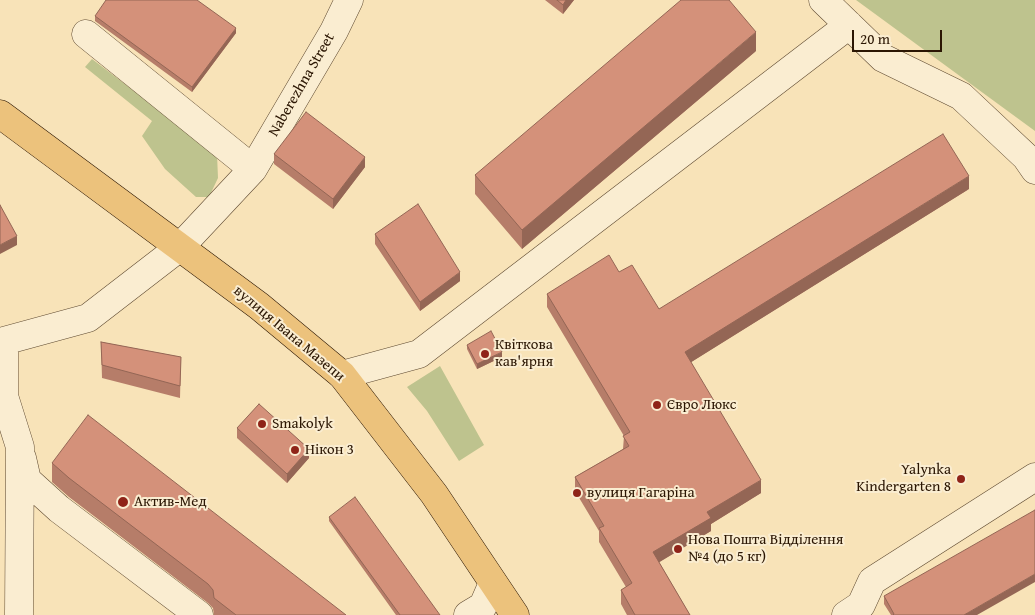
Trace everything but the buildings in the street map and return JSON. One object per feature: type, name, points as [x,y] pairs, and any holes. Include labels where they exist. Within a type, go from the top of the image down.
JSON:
[{"type":"main road","name":"вулиця Івана Мазепи","points":[[0,114],[259,306],[342,375],[434,494],[515,615]]},
{"type":"street","name":"Naberezhna Street","points":[[2,342],[88,318],[180,247],[253,169],[334,31],[349,0]]},
{"type":"street","points":[[823,0],[883,58],[961,96],[1032,162]]},
{"type":"street","points":[[342,375],[419,354],[849,25]]},
{"type":"street","points":[[86,34],[253,169]]},
{"type":"street","points":[[2,342],[4,396],[20,447],[27,480],[59,509],[199,615]]},
{"type":"street","points":[[19,615],[20,447]]},
{"type":"street","points":[[846,615],[861,605],[872,581],[1035,476]]},
{"type":"street","points":[[468,615],[483,606],[494,582]]},
{"type":"green space","points":[[856,0],[1035,0],[1035,131]]},
{"type":"green space","points":[[92,59],[217,154],[218,178],[209,197],[196,197],[165,169],[142,136],[152,121],[85,67]]},
{"type":"green space","points":[[440,366],[484,445],[459,461],[427,411],[407,387]]},
{"type":"place","name":"Квіткова кав'ярня","points":[[485,354]]},
{"type":"place","name":"Євро Люкс","points":[[657,405]]},
{"type":"place","name":"Smakolyk","points":[[262,424]]},
{"type":"place","name":"Нікон 3","points":[[295,450]]},
{"type":"place","name":"Yalynka Kindergarten 8","points":[[961,479]]},
{"type":"place","name":"вулиця Гагаріна","points":[[577,493]]},
{"type":"place","name":"Актив-Мед","points":[[123,502]]},
{"type":"place","name":"Нова Пошта Відділення №4 (до 5 кг)","points":[[678,549]]}]
